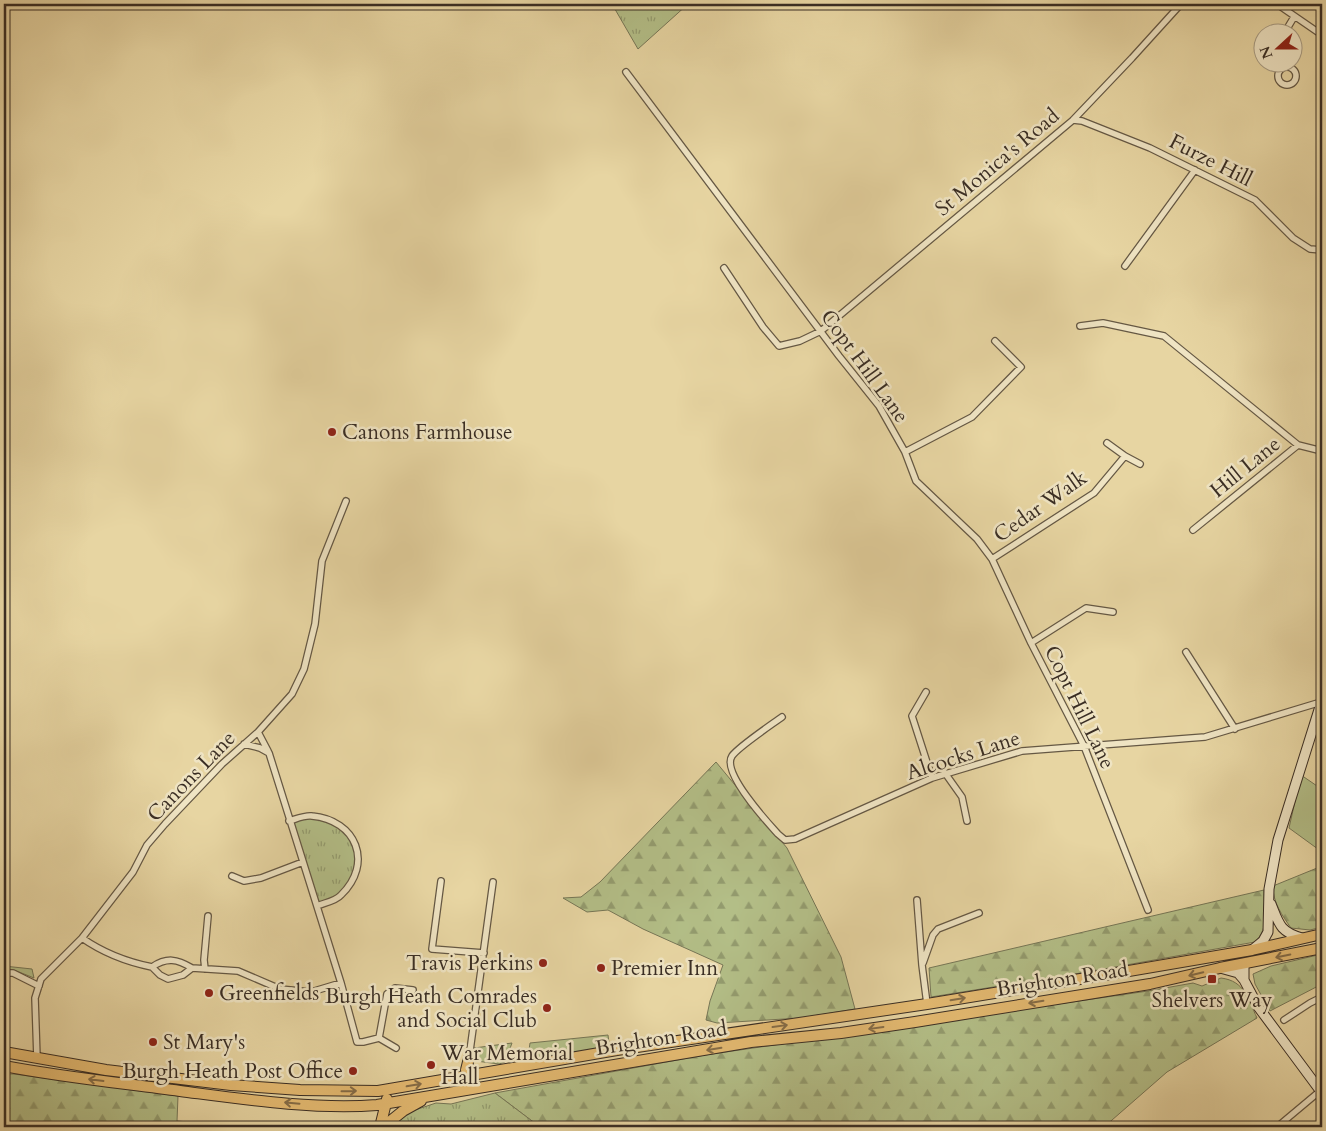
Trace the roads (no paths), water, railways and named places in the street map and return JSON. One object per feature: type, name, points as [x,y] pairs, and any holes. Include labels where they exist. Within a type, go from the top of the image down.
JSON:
[{"type":"highway","name":"Brighton Road","points":[[4,1052],[121,1072],[231,1085],[300,1090],[378,1091],[616,1050],[927,1004],[1252,950],[1322,934]]},
{"type":"highway","name":"Brighton Road","points":[[4,1066],[229,1097],[362,1106],[751,1042],[841,1033],[1122,989],[1322,948]]},
{"type":"highway","points":[[1211,956],[1237,959],[1244,964]]},
{"type":"highway","points":[[35,1071],[37,1058]]},
{"type":"highway","points":[[469,1058],[473,1066],[482,1070],[492,1071]]},
{"type":"highway","points":[[469,1058],[467,1065],[468,1076],[479,1088]]},
{"type":"highway","points":[[380,1127],[389,1089]]},
{"type":"highway","points":[[378,1091],[384,1096],[386,1103]]},
{"type":"highway","points":[[380,1127],[403,1111],[431,1096]]},
{"type":"highway","points":[[362,1106],[374,1114],[380,1127]]},
{"type":"street","name":"St Monica's Road","points":[[724,268],[763,327],[779,346],[800,342],[821,331],[1073,120],[1181,4]]},
{"type":"street","points":[[1277,4],[1322,35]]},
{"type":"street","points":[[1291,22],[1294,17]]},
{"type":"street","name":"Copt Hill Lane","points":[[626,72],[839,356],[879,406],[904,452],[916,481],[977,538],[992,559],[1031,643],[1084,746],[1148,910]]},
{"type":"street","name":"Furze Hill","points":[[1073,120],[1082,121],[1150,148],[1255,200],[1293,238],[1310,249],[1322,250]]},
{"type":"street","points":[[1125,266],[1195,170]]},
{"type":"street","points":[[1080,326],[1104,323],[1164,336],[1298,445]]},
{"type":"street","points":[[904,452],[972,417],[1020,367],[995,342]]},
{"type":"street","points":[[1107,444],[1140,464]]},
{"type":"street","name":"Hill Lane","points":[[1193,530],[1298,445],[1322,451]]},
{"type":"street","name":"Cedar Walk","points":[[992,559],[1094,493],[1125,456]]},
{"type":"street","name":"Canons Lane","points":[[37,1058],[35,998],[41,979],[82,938],[133,872],[147,846],[159,831],[222,764],[258,732],[292,694],[304,669],[315,624],[322,561],[346,500]]},
{"type":"street","points":[[1031,643],[1086,608],[1113,612]]},
{"type":"street","points":[[1186,652],[1235,729]]},
{"type":"street","points":[[926,692],[912,716],[932,778]]},
{"type":"street","points":[[1252,950],[1263,941],[1268,932],[1269,897],[1278,840],[1322,701]]},
{"type":"street","name":"Alcocks Lane","points":[[782,717],[736,752],[730,760],[738,784],[771,826],[785,840],[795,839],[945,773],[1022,751],[1205,737],[1322,701]]},
{"type":"street","points":[[258,732],[269,753],[341,982],[357,1042],[380,1038],[396,1048]]},
{"type":"street","points":[[244,744],[260,748],[269,753]]},
{"type":"street","points":[[945,773],[962,797],[967,821]]},
{"type":"street","points":[[289,821],[310,816],[333,820],[351,836],[360,860],[352,881],[340,897],[317,906]]},
{"type":"street","points":[[232,876],[244,881],[261,878],[303,862]]},
{"type":"street","points":[[441,881],[432,949],[484,953]]},
{"type":"street","points":[[469,1058],[493,882]]},
{"type":"street","points":[[1269,897],[1281,928],[1289,934],[1303,938]]},
{"type":"street","points":[[917,900],[927,1004]]},
{"type":"street","points":[[922,966],[933,935],[938,929],[979,913]]},
{"type":"street","points":[[205,969],[204,960],[208,916]]},
{"type":"street","points":[[82,938],[100,951],[124,958],[134,964],[152,967],[160,975],[168,979],[183,975],[192,968]]},
{"type":"street","points":[[152,967],[162,960],[173,960],[183,962],[192,968],[238,971],[280,989],[311,992],[341,982]]},
{"type":"street","points":[[1244,964],[1244,980]]},
{"type":"street","points":[[1220,968],[1238,973],[1244,980],[1260,1008],[1321,1092],[1276,1127]]},
{"type":"street","points":[[4,972],[13,972],[39,986]]},
{"type":"street","points":[[380,1038],[387,994],[395,988],[413,990]]},
{"type":"street","points":[[1284,1020],[1310,1003],[1322,998]]},
{"type":"place","name":"Canons Farmhouse","points":[[332,432]]},
{"type":"place","name":"Travis Perkins","points":[[543,963]]},
{"type":"place","name":"Premier Inn","points":[[601,968]]},
{"type":"place","name":"Shelvers Way","points":[[1212,979]]},
{"type":"place","name":"Greenfields","points":[[209,993]]},
{"type":"place","name":"Burgh Heath Comrades and Social Club","points":[[547,1008]]},
{"type":"place","name":"St Mary's","points":[[153,1042]]},
{"type":"place","name":"War Memorial Hall","points":[[431,1065]]},
{"type":"place","name":"Burgh Heath Post Office","points":[[353,1071]]}]
